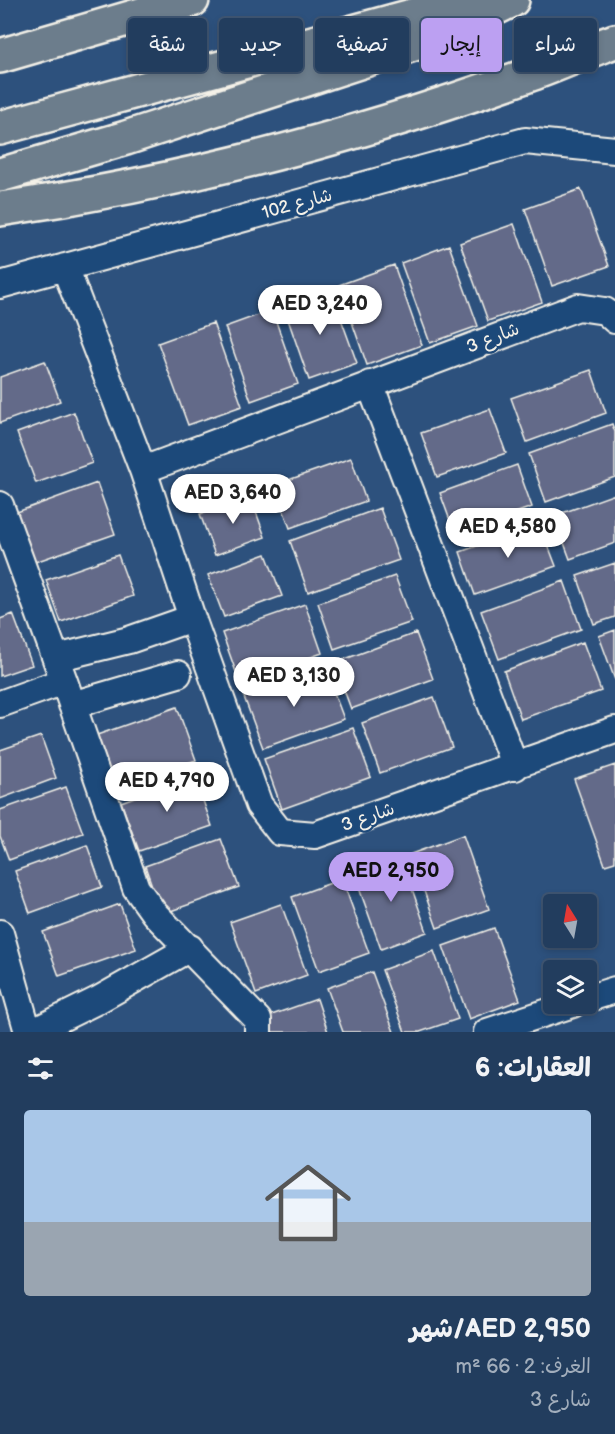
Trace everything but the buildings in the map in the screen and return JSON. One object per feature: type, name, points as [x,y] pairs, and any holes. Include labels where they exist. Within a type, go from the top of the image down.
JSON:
[{"type":"highway","points":[[62,39],[154,0]]},
{"type":"highway","points":[[0,56],[192,0]]},
{"type":"highway","points":[[0,128],[471,0]]},
{"type":"highway","points":[[0,175],[126,138],[432,38],[512,0]]},
{"type":"highway","points":[[0,209],[123,189],[298,147],[531,74],[615,41]]},
{"type":"street","name":"شارع 102","points":[[0,285],[525,141],[609,147]]},
{"type":"street","name":"شارع 3","points":[[65,267],[143,470],[192,618],[259,805],[280,831],[315,835],[515,767],[615,730]]},
{"type":"street","name":"شارع 3","points":[[143,470],[578,307],[605,311],[615,320]]},
{"type":"street","points":[[370,384],[515,767]]},
{"type":"street","points":[[0,505],[136,888],[154,913],[258,1020],[258,1032]]},
{"type":"street","points":[[0,704],[60,669],[129,640],[192,618]]},
{"type":"street","points":[[72,705],[178,675]]},
{"type":"street","points":[[2,948],[16,984],[30,1032],[98,1000],[190,948]]},
{"type":"street","points":[[597,996],[615,990]]},
{"type":"street","points":[[487,1032],[543,1014]]}]
